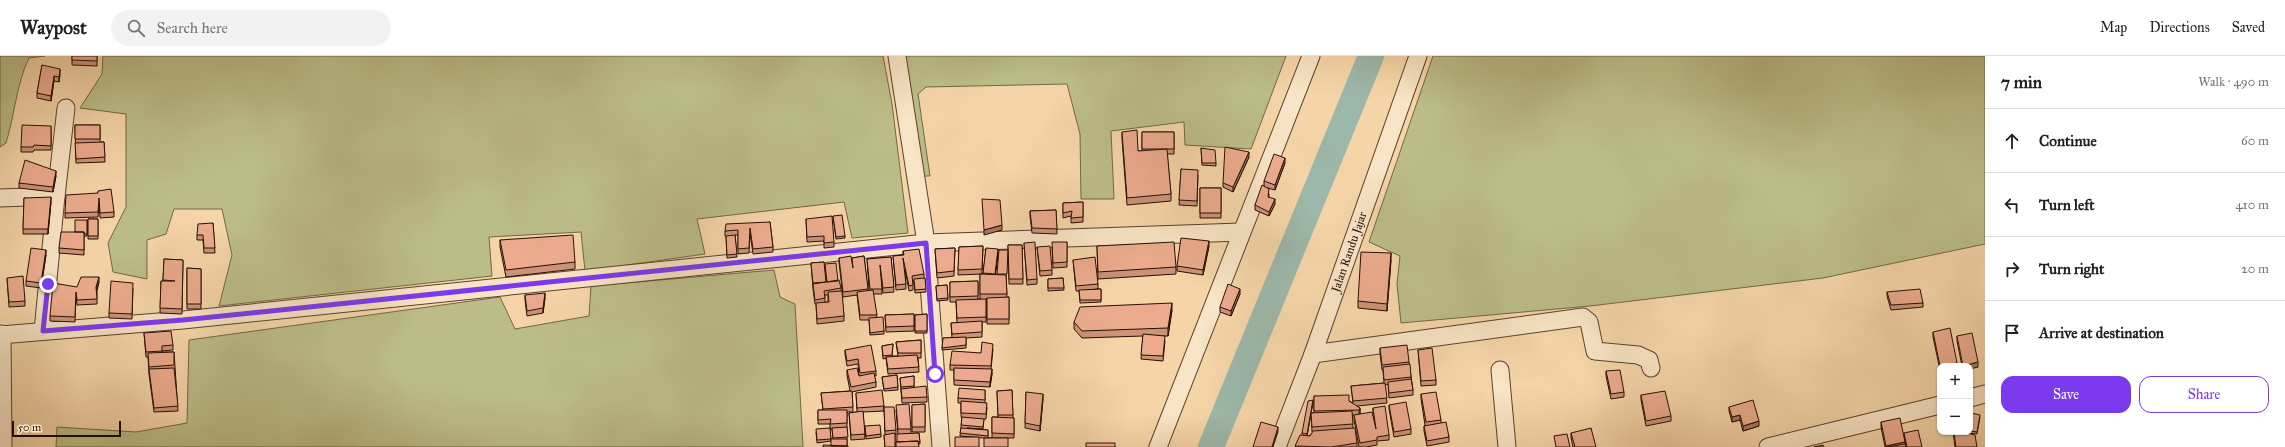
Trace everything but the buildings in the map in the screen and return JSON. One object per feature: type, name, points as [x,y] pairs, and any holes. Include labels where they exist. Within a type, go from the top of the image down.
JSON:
[{"type":"street","points":[[897,56],[926,243],[941,447]]},
{"type":"street","points":[[1158,447],[1311,56]]},
{"type":"street","name":"Jalan Randu Jajar","points":[[1277,447],[1313,354],[1418,56]]},
{"type":"street","points":[[43,331],[66,108]]},
{"type":"street","points":[[0,198],[56,196]]},
{"type":"street","points":[[3,447],[1,334],[183,320],[926,243],[1241,232]]},
{"type":"street","points":[[1313,354],[1582,317],[1589,322],[1595,351],[1638,355],[1649,360],[1651,368]]},
{"type":"street","points":[[1500,370],[1507,447]]},
{"type":"street","points":[[1973,397],[1985,394]]},
{"type":"street","points":[[1768,447],[1937,406]]},
{"type":"green space","points":[[0,56],[45,56],[29,58],[18,89],[6,143],[0,147]]},
{"type":"green space","points":[[103,56],[883,56],[892,104],[908,233],[852,238],[844,202],[697,219],[705,254],[585,271],[581,232],[489,237],[492,276],[219,306],[232,255],[222,209],[174,209],[166,234],[147,240],[147,279],[113,272],[108,243],[126,207],[126,114],[80,108],[102,74]]},
{"type":"green space","points":[[902,56],[1286,56],[1251,149],[1185,145],[1184,122],[1111,131],[1114,199],[1081,199],[1080,134],[1067,84],[926,87],[918,94],[930,176],[918,176]]},
{"type":"green space","points":[[1433,56],[1985,56],[1985,244],[1823,278],[1590,306],[1401,323],[1397,284],[1400,256],[1369,242]]},
{"type":"green space","points":[[774,270],[780,297],[795,304],[803,447],[56,447],[57,427],[136,432],[187,423],[189,340],[500,297],[515,329],[589,316],[591,286]]},
{"type":"waterway","points":[[1211,447],[1371,56]]},
{"type":"route","points":[[48,284],[43,331],[183,320],[926,243],[935,374]]}]
